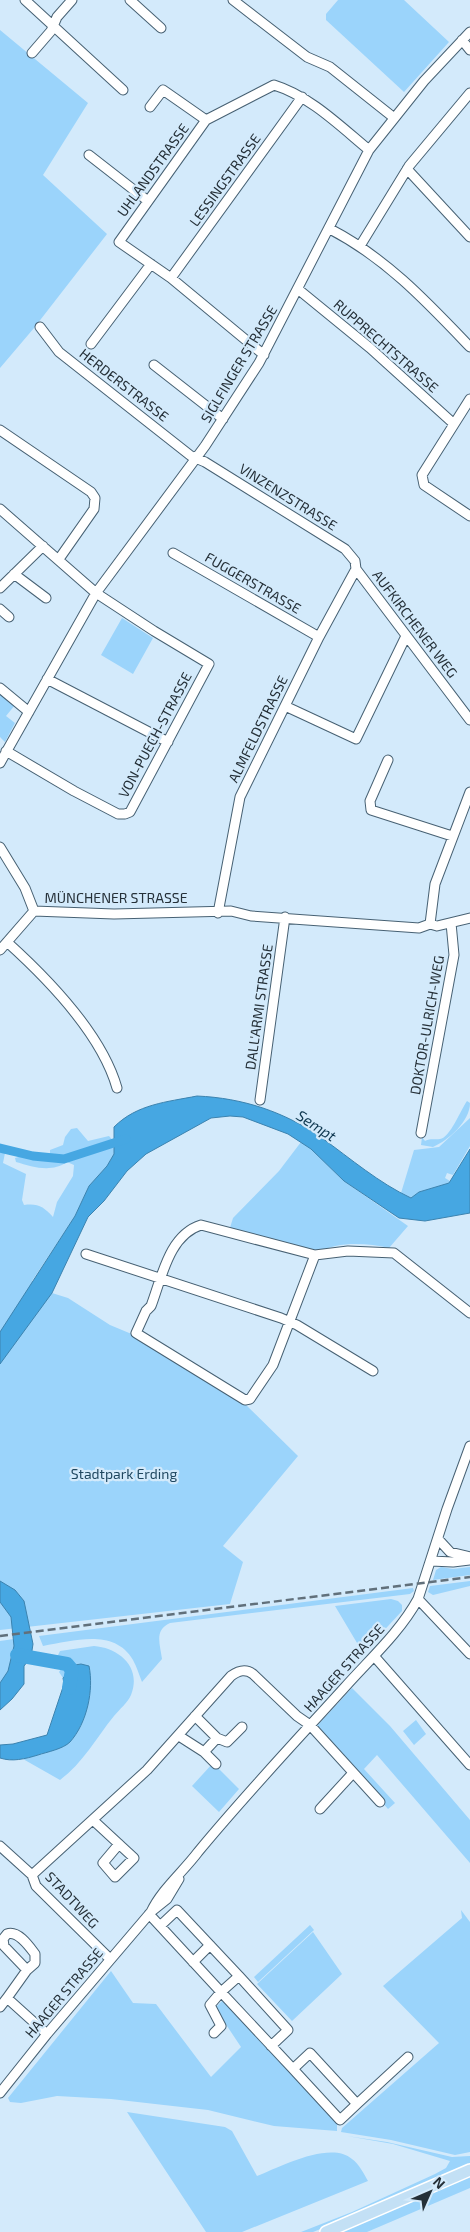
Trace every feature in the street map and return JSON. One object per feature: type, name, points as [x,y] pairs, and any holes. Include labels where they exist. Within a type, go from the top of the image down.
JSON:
[{"type":"main road","points":[[326,2232],[470,2170]]},
{"type":"street","points":[[25,0],[123,90]]},
{"type":"street","points":[[32,53],[51,31],[53,24],[72,0]]},
{"type":"street","points":[[130,0],[162,28]]},
{"type":"street","points":[[233,0],[307,57],[330,67],[393,117]]},
{"type":"street","name":"SIGLFINGER STRASSE","points":[[0,763],[96,593],[223,420],[264,355],[299,290],[369,150],[393,117],[470,32]]},
{"type":"street","points":[[462,40],[470,50]]},
{"type":"street","name":"UHLANDSTRASSE","points":[[264,355],[171,278],[119,242],[206,120],[274,85],[288,89],[302,97],[369,150]]},
{"type":"street","points":[[150,107],[163,90],[206,120]]},
{"type":"street","points":[[360,246],[407,169],[470,93]]},
{"type":"street","name":"LESSINGSTRASSE","points":[[171,278],[302,97]]},
{"type":"street","points":[[88,155],[148,201]]},
{"type":"street","points":[[407,169],[470,237]]},
{"type":"street","points":[[330,229],[360,246],[397,274],[470,347]]},
{"type":"street","points":[[91,344],[151,264]]},
{"type":"street","name":"RUPPRECHTSTRASSE","points":[[299,290],[370,348],[454,424]]},
{"type":"street","name":"HERDERSTRASSE","points":[[40,328],[59,352],[196,458]]},
{"type":"street","points":[[154,365],[223,420]]},
{"type":"street","points":[[470,400],[422,475],[424,485],[470,516]]},
{"type":"street","points":[[0,430],[91,492],[95,498],[94,508],[60,559]]},
{"type":"street","name":"VINZENZSTRASSE","points":[[196,458],[344,549],[355,560],[356,569]]},
{"type":"street","points":[[0,509],[60,559],[96,593]]},
{"type":"street","points":[[0,588],[43,546]]},
{"type":"street","name":"FUGGERSTRASSE","points":[[173,553],[319,637]]},
{"type":"street","name":"AUFKIRCHENER WEG","points":[[356,569],[470,720]]},
{"type":"street","name":"ALMFELDSTRASSE","points":[[218,913],[240,796],[319,637],[356,569]]},
{"type":"street","points":[[14,574],[46,598]]},
{"type":"street","name":"VON-PUECH-STRASSE","points":[[6,751],[74,791],[118,814],[130,812],[209,664],[96,593]]},
{"type":"street","points":[[0,609],[9,617]]},
{"type":"street","points":[[285,706],[356,738],[406,636]]},
{"type":"street","points":[[48,679],[168,742]]},
{"type":"street","points":[[0,688],[29,712]]},
{"type":"street","points":[[388,760],[370,802],[371,810],[452,836]]},
{"type":"street","points":[[430,924],[435,884],[470,792]]},
{"type":"street","points":[[0,847],[24,888],[34,911]]},
{"type":"street","name":"MÜNCHENER STRASSE","points":[[0,950],[34,911],[114,914],[218,913],[231,917],[243,915],[285,917],[419,928],[430,924],[437,926],[470,918]]},
{"type":"street","name":"DALL'ARMI STRASSE","points":[[260,1100],[285,917]]},
{"type":"street","name":"DOKTOR-ULRICH-WEG","points":[[421,1133],[454,956],[451,923]]},
{"type":"street","points":[[7,942],[60,996],[81,1023],[107,1060],[117,1088]]},
{"type":"street","points":[[315,1255],[273,1365],[250,1399],[245,1400],[136,1333],[146,1311],[151,1306],[175,1244],[188,1229],[201,1225],[315,1255],[348,1251],[394,1253],[470,1313]]},
{"type":"street","points":[[86,1254],[297,1325],[374,1371]]},
{"type":"street","name":"HAAGER STRASSE","points":[[0,2093],[110,1958],[150,1913],[162,1894],[181,1875],[247,1794],[374,1656],[406,1618],[418,1599],[470,1446]]},
{"type":"street","points":[[438,1539],[450,1552],[470,1558]]},
{"type":"street","points":[[431,1561],[453,1562],[470,1558]]},
{"type":"street","points":[[418,1599],[470,1654]]},
{"type":"street","points":[[374,1656],[470,1765]]},
{"type":"street","name":"STADTWEG","points":[[110,1958],[36,1886],[32,1875],[94,1821],[148,1770],[231,1676],[237,1672],[248,1670],[297,1716],[310,1725]]},
{"type":"street","points":[[195,1716],[217,1738],[227,1742],[242,1727]]},
{"type":"street","points":[[310,1725],[380,1802]]},
{"type":"street","points":[[178,1736],[204,1752],[216,1764]]},
{"type":"street","points":[[204,1752],[217,1738]]},
{"type":"street","points":[[320,1808],[353,1773]]},
{"type":"street","points":[[94,1821],[119,1844]]},
{"type":"street","points":[[0,1846],[32,1875]]},
{"type":"street","points":[[160,1926],[177,1910],[210,1945],[288,2030],[271,2046]]},
{"type":"street","points":[[150,1913],[340,2120],[408,2057]]},
{"type":"street","points":[[193,1962],[210,1945]]},
{"type":"street","points":[[0,2007],[27,1970]]},
{"type":"street","points":[[214,2033],[221,2026],[210,2005],[238,1976]]},
{"type":"street","points":[[7,1998],[47,2034]]},
{"type":"street","points":[[293,2069],[310,2053],[357,2104]]},
{"type":"green space","points":[[338,0],[404,0],[449,42],[404,92],[326,20],[326,14]]},
{"type":"green space","points":[[0,30],[88,103],[43,175],[107,234],[34,328],[0,368]]},
{"type":"green space","points":[[122,618],[153,638],[133,674],[101,655]]},
{"type":"green space","points":[[0,693],[15,705],[6,716],[15,723],[5,742],[0,737]]},
{"type":"green space","points":[[467,1101],[470,1103],[469,1110],[463,1123],[452,1135],[433,1147],[421,1145],[422,1137],[425,1141],[440,1139],[448,1134]]},
{"type":"green space","points":[[470,1118],[470,1146],[453,1175],[447,1173],[445,1178],[450,1181],[449,1183],[419,1192],[411,1198],[401,1193],[414,1150],[439,1147]]},
{"type":"green space","name":"Stadtpark Erding","points":[[77,1128],[88,1141],[109,1136],[115,1143],[114,1154],[107,1166],[89,1186],[75,1216],[32,1281],[52,1293],[68,1298],[110,1325],[134,1335],[244,1403],[298,1456],[223,1546],[243,1562],[230,1604],[0,1630],[0,1152],[5,1153],[3,1163],[26,1174],[22,1200],[24,1205],[40,1206],[53,1217],[57,1202],[73,1176],[74,1165],[67,1162],[55,1167],[42,1168],[16,1162],[15,1158],[22,1156],[50,1159],[50,1150],[63,1145],[65,1137],[71,1129]]},
{"type":"green space","points":[[301,1142],[311,1149],[344,1181],[408,1226],[389,1248],[352,1244],[334,1246],[317,1253],[229,1231],[233,1218],[279,1171]]},
{"type":"green space","points":[[441,1567],[453,1569],[470,1567],[470,1575],[433,1580],[436,1570]]},
{"type":"green space","points":[[470,1581],[470,1586],[433,1595],[428,1592],[430,1586]]},
{"type":"green space","points":[[413,1588],[414,1591],[410,1594],[170,1623],[162,1629],[159,1638],[162,1659],[142,1682],[133,1660],[125,1650],[115,1644],[104,1640],[92,1639],[43,1646],[39,1636]]},
{"type":"green space","points":[[391,1599],[398,1601],[402,1605],[402,1611],[363,1653],[335,1606]]},
{"type":"green space","points":[[14,1639],[12,1663],[0,1683],[0,1641]]},
{"type":"green space","points":[[94,1646],[120,1655],[131,1668],[134,1685],[128,1700],[76,1766],[60,1780],[23,1759],[40,1755],[63,1745],[77,1730],[90,1690],[72,1670],[63,1678],[59,1672],[67,1660],[58,1660],[57,1657],[60,1651]]},
{"type":"green space","points":[[352,1688],[390,1726],[470,1820],[470,1863],[377,1755],[364,1769],[395,1803],[388,1809],[316,1727]]},
{"type":"green space","points":[[416,1720],[426,1734],[414,1745],[403,1731]]},
{"type":"green space","points":[[213,1763],[239,1789],[219,1812],[192,1786]]},
{"type":"green space","points":[[461,1910],[470,1922],[470,2152],[455,2155],[391,2140],[341,2132],[342,2128],[439,2043],[383,1986],[462,1918]]},
{"type":"green space","points":[[310,1925],[314,1930],[258,1982],[254,1977]]},
{"type":"green space","points":[[313,1932],[342,1974],[292,2021],[257,1984]]},
{"type":"green space","points":[[111,1971],[133,2003],[156,2004],[211,2077],[241,2047],[215,2008],[224,1999],[337,2123],[337,2131],[274,2126],[208,2110],[111,2099],[57,2096],[21,2103],[10,2102],[8,2098]]},
{"type":"green space","points":[[127,2112],[225,2127],[232,2131],[257,2176],[305,2157],[331,2152],[343,2154],[352,2159],[359,2166],[368,2181],[242,2232],[206,2232]]},
{"type":"green space","points":[[347,2136],[387,2142],[452,2157],[470,2156],[470,2164],[376,2207],[313,2232],[301,2232],[352,2212],[435,2174],[446,2168],[450,2161],[393,2144]]},
{"type":"green space","points":[[470,2175],[470,2188],[367,2232],[339,2232]]},
{"type":"shaded area","points":[[197,1096],[247,1103],[293,1121],[322,1138],[376,1178],[411,1198],[419,1192],[449,1183],[470,1149],[470,1213],[425,1221],[399,1218],[344,1181],[311,1149],[288,1134],[243,1117],[211,1118],[146,1154],[127,1171],[104,1201],[88,1217],[52,1293],[0,1364],[0,1332],[75,1216],[89,1186],[107,1166],[114,1154],[114,1127],[132,1113],[142,1109],[164,1102]]},
{"type":"shaded area","points":[[0,1581],[15,1590],[24,1601],[33,1644],[31,1657],[24,1666],[24,1684],[0,1710],[0,1683],[8,1671],[14,1646],[11,1617],[0,1602]]},
{"type":"shaded area","points":[[75,1665],[89,1666],[90,1696],[85,1716],[70,1742],[59,1748],[28,1758],[14,1760],[0,1758],[0,1745],[13,1744],[47,1735],[64,1684],[63,1678]]},
{"type":"waterway","name":"Sempt","points":[[0,1148],[33,1156],[64,1159],[126,1139]]},
{"type":"waterway","points":[[17,1655],[67,1664],[72,1670],[69,1688]]},
{"type":"railway","points":[[0,1636],[470,1577]]}]
